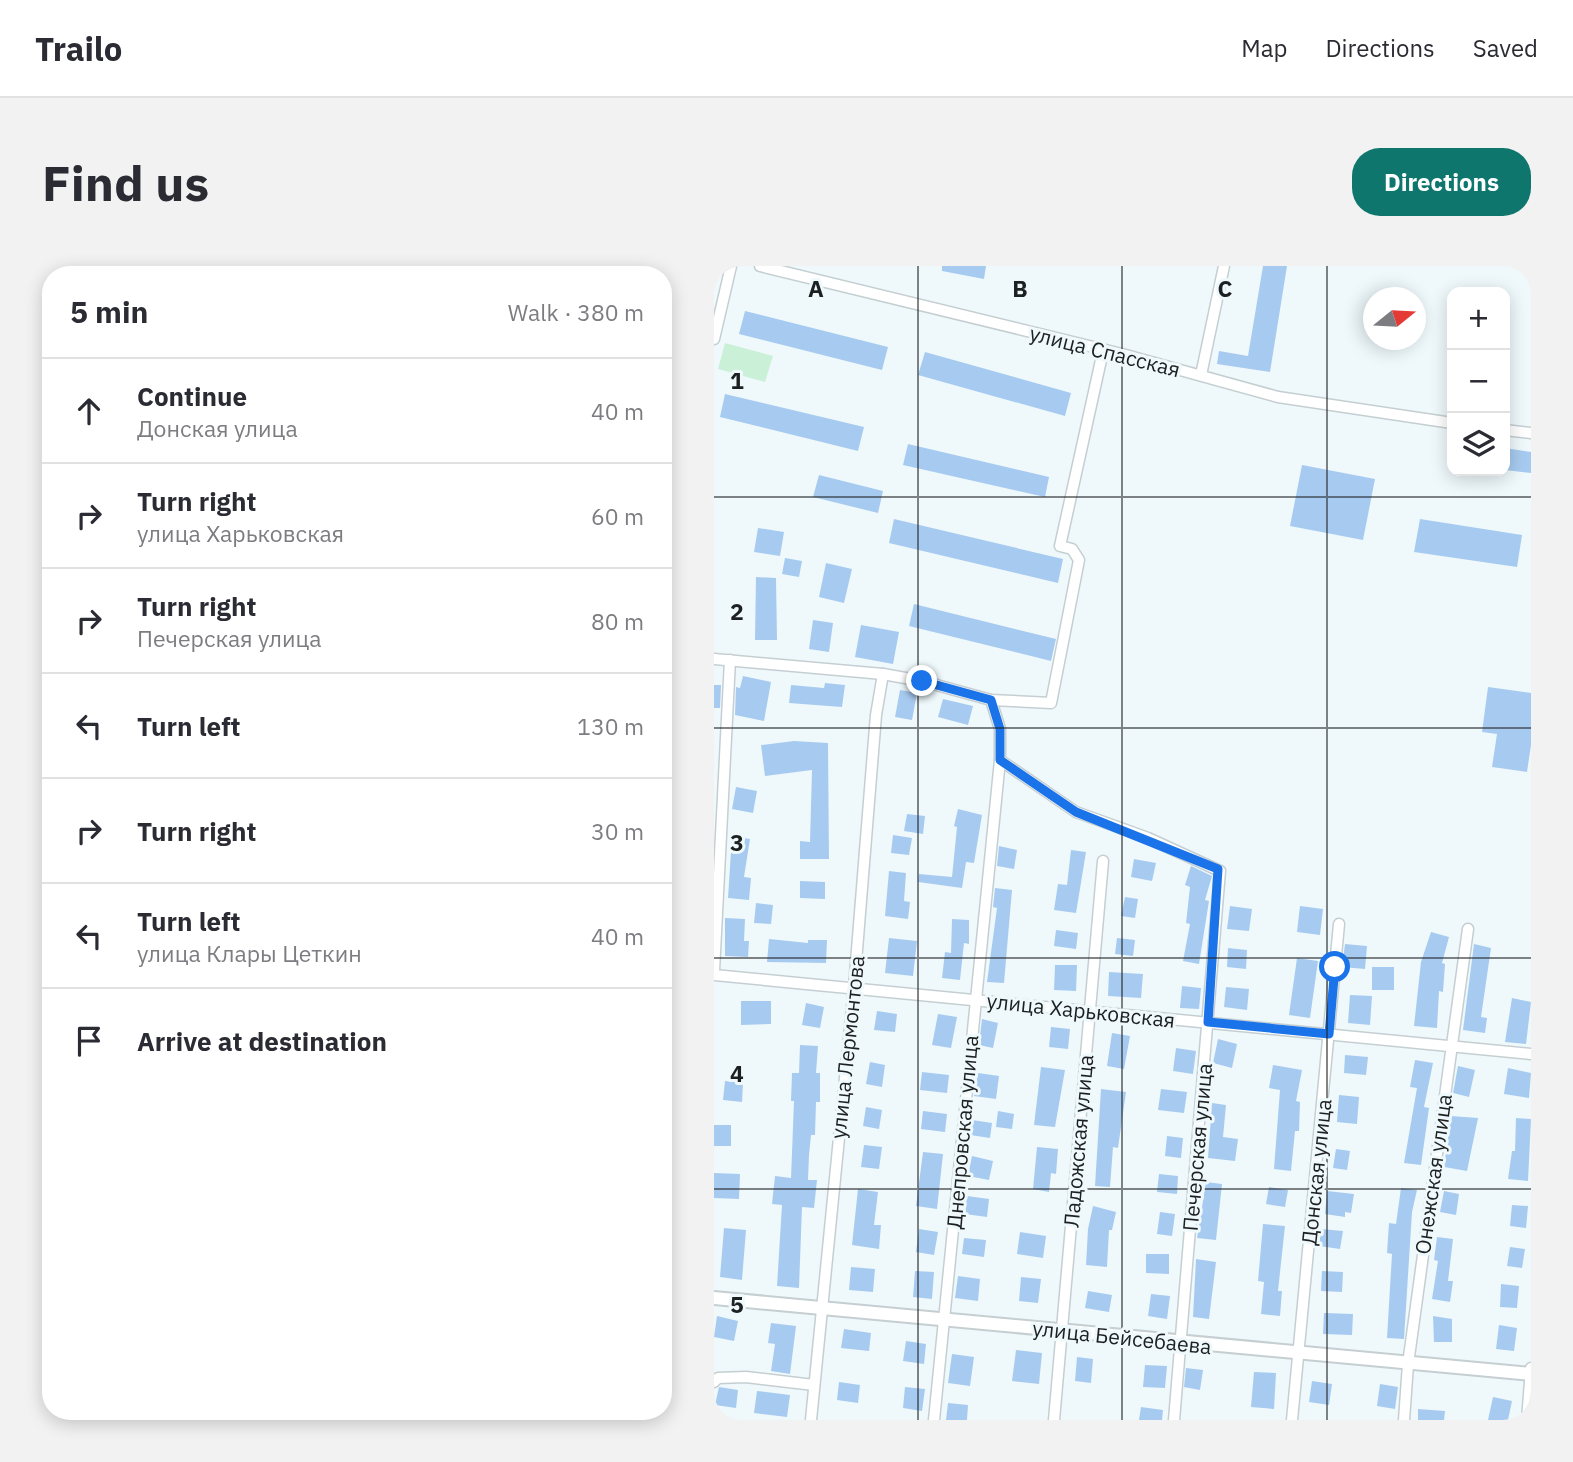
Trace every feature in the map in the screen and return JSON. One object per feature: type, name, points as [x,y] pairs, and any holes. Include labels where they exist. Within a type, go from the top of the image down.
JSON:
[{"type":"street","points":[[714,339],[731,266]]},
{"type":"street","name":"улица Спасская","points":[[760,266],[1200,375],[1278,397],[1447,422]]},
{"type":"street","points":[[1200,375],[1224,266]]},
{"type":"street","points":[[714,659],[883,674],[922,681],[991,700],[1051,703],[1079,560],[1072,549],[1060,546],[1103,351]]},
{"type":"street","points":[[1510,431],[1531,433]]},
{"type":"street","points":[[714,973],[730,660]]},
{"type":"street","name":"улица Лермонтова","points":[[811,1420],[854,987],[876,715],[883,674]]},
{"type":"street","name":"Днепровская улица","points":[[934,1420],[1000,760],[1000,729],[991,700]]},
{"type":"street","name":"Печерская улица","points":[[1000,760],[1076,812],[1149,838],[1218,869],[1220,873],[1174,1420]]},
{"type":"street","name":"Ладожская улица","points":[[1054,1420],[1102,861]]},
{"type":"street","name":"Донская улица","points":[[1292,1420],[1339,923]]},
{"type":"street","name":"Онежская улица","points":[[1404,1420],[1408,1364],[1468,929]]},
{"type":"street","name":"улица Харьковская","points":[[714,973],[1531,1054]]},
{"type":"street","name":"улица Бейсебаева","points":[[714,1298],[1531,1374]]},
{"type":"street","points":[[1527,1420],[1531,1368]]},
{"type":"street","points":[[714,1381],[718,1378],[746,1377],[814,1385]]},
{"type":"green space","points":[[725,343],[773,356],[765,382],[718,369]]},
{"type":"building","points":[[942,266],[986,266],[984,279],[942,271]]},
{"type":"building","points":[[1263,266],[1287,266],[1270,372],[1217,364],[1219,351],[1248,356]]},
{"type":"building","points":[[745,311],[888,347],[882,370],[739,334]]},
{"type":"building","points":[[925,352],[1071,393],[1065,416],[918,375]]},
{"type":"building","points":[[725,394],[864,427],[858,451],[720,417]]},
{"type":"building","points":[[908,444],[1049,477],[1045,497],[903,465]]},
{"type":"building","points":[[1510,449],[1531,452],[1531,473],[1510,471]]},
{"type":"building","points":[[1302,465],[1375,479],[1363,540],[1290,526]]},
{"type":"building","points":[[819,475],[883,491],[878,513],[813,497]]},
{"type":"building","points":[[894,519],[1063,559],[1058,583],[889,543]]},
{"type":"building","points":[[1420,519],[1522,535],[1517,567],[1414,552]]},
{"type":"building","points":[[758,528],[784,532],[780,556],[754,552]]},
{"type":"building","points":[[785,558],[802,561],[799,577],[782,574]]},
{"type":"building","points":[[826,563],[852,569],[844,603],[819,597]]},
{"type":"building","points":[[756,577],[776,578],[777,640],[755,640]]},
{"type":"building","points":[[914,604],[1056,639],[1051,661],[909,626]]},
{"type":"building","points":[[813,620],[833,623],[829,652],[809,649]]},
{"type":"building","points":[[861,625],[899,632],[893,664],[855,657]]},
{"type":"building","points":[[743,676],[771,682],[764,721],[735,715],[736,687],[740,688]]},
{"type":"building","points":[[825,683],[845,685],[842,707],[789,703],[791,685],[824,688]]},
{"type":"building","points":[[714,685],[721,685],[720,708],[714,708]]},
{"type":"building","points":[[1488,687],[1531,693],[1531,745],[1527,772],[1492,767],[1497,734],[1482,732]]},
{"type":"building","points":[[900,690],[917,693],[912,720],[895,717]]},
{"type":"building","points":[[943,699],[973,706],[968,725],[938,717]]},
{"type":"building","points":[[794,741],[828,743],[829,859],[800,859],[800,841],[810,842],[812,770],[765,776],[761,745]]},
{"type":"building","points":[[736,787],[757,791],[753,813],[732,809]]},
{"type":"building","points":[[958,809],[982,815],[974,863],[966,862],[962,888],[918,882],[919,874],[952,877],[957,827],[954,826]]},
{"type":"building","points":[[907,814],[925,816],[923,834],[904,831]]},
{"type":"building","points":[[893,835],[912,838],[909,855],[891,853]]},
{"type":"building","points":[[732,836],[750,839],[744,877],[751,878],[749,900],[728,898]]},
{"type":"building","points":[[999,846],[1017,850],[1014,869],[997,866]]},
{"type":"building","points":[[1071,850],[1086,852],[1076,913],[1054,910],[1058,884],[1067,885]]},
{"type":"building","points":[[1134,859],[1156,863],[1152,881],[1131,877]]},
{"type":"building","points":[[1191,866],[1212,876],[1205,900],[1209,901],[1199,964],[1183,961],[1190,924],[1186,923],[1190,887],[1185,885]]},
{"type":"building","points":[[889,871],[906,873],[904,901],[910,902],[908,919],[885,916]]},
{"type":"building","points":[[800,881],[825,882],[825,899],[800,898]]},
{"type":"building","points":[[995,888],[1012,890],[1004,983],[987,982],[997,908],[993,907]]},
{"type":"building","points":[[1125,897],[1138,899],[1135,918],[1121,916]]},
{"type":"building","points":[[756,903],[773,905],[771,924],[754,923]]},
{"type":"building","points":[[1230,906],[1252,909],[1249,931],[1227,929]]},
{"type":"building","points":[[1300,906],[1323,909],[1320,935],[1297,932]]},
{"type":"building","points":[[725,918],[745,919],[744,941],[749,941],[748,957],[725,956]]},
{"type":"building","points":[[952,919],[969,920],[969,944],[964,943],[960,980],[942,978],[945,952],[951,953]]},
{"type":"building","points":[[1056,930],[1078,933],[1076,949],[1054,946]]},
{"type":"building","points":[[1431,932],[1449,937],[1442,963],[1445,964],[1443,992],[1439,991],[1437,1028],[1414,1026],[1421,962]]},
{"type":"building","points":[[889,938],[917,941],[913,976],[885,973]]},
{"type":"building","points":[[1117,938],[1135,940],[1133,956],[1115,954]]},
{"type":"building","points":[[769,939],[808,943],[808,940],[827,940],[826,963],[767,962]]},
{"type":"building","points":[[1345,944],[1367,946],[1365,969],[1342,967]]},
{"type":"building","points":[[1474,944],[1491,948],[1481,1017],[1487,1018],[1485,1033],[1463,1030]]},
{"type":"building","points":[[1228,948],[1247,950],[1246,969],[1227,967]]},
{"type":"building","points":[[1297,958],[1318,961],[1310,1018],[1289,1015]]},
{"type":"building","points":[[1055,965],[1077,965],[1076,991],[1054,990]]},
{"type":"building","points":[[1372,967],[1394,967],[1394,990],[1372,990]]},
{"type":"building","points":[[1109,972],[1143,974],[1141,998],[1108,996]]},
{"type":"building","points":[[1182,986],[1201,988],[1199,1009],[1180,1008]]},
{"type":"building","points":[[1226,987],[1249,989],[1247,1010],[1224,1007]]},
{"type":"building","points":[[1350,995],[1372,996],[1370,1025],[1348,1023]]},
{"type":"building","points":[[1512,998],[1531,1002],[1526,1044],[1505,1042]]},
{"type":"building","points":[[741,1001],[771,1001],[771,1024],[741,1025]]},
{"type":"building","points":[[806,1003],[824,1007],[820,1028],[802,1025]]},
{"type":"building","points":[[877,1011],[897,1014],[895,1032],[874,1030]]},
{"type":"building","points":[[938,1014],[957,1017],[951,1048],[932,1045]]},
{"type":"building","points":[[982,1019],[998,1023],[993,1048],[979,1045]]},
{"type":"building","points":[[1051,1027],[1070,1029],[1068,1049],[1049,1047]]},
{"type":"building","points":[[1112,1033],[1130,1036],[1124,1069],[1107,1066]]},
{"type":"building","points":[[1218,1039],[1237,1044],[1232,1068],[1213,1063]]},
{"type":"building","points":[[800,1045],[818,1046],[816,1073],[820,1073],[820,1102],[816,1102],[815,1135],[811,1135],[809,1155],[808,1180],[817,1180],[814,1208],[802,1207],[799,1288],[777,1286],[782,1205],[772,1204],[775,1176],[791,1178],[794,1101],[791,1101],[792,1073],[799,1073]]},
{"type":"building","points":[[1176,1048],[1196,1051],[1193,1074],[1173,1071]]},
{"type":"building","points":[[1345,1055],[1368,1057],[1366,1075],[1344,1073]]},
{"type":"building","points":[[1415,1060],[1433,1063],[1424,1107],[1429,1108],[1421,1165],[1404,1163],[1417,1088],[1410,1087]]},
{"type":"building","points":[[870,1062],[885,1065],[882,1087],[866,1084]]},
{"type":"building","points":[[1273,1065],[1302,1070],[1296,1101],[1300,1102],[1299,1131],[1295,1131],[1291,1171],[1274,1169],[1280,1090],[1269,1088]]},
{"type":"building","points":[[1458,1066],[1475,1070],[1469,1097],[1453,1093]]},
{"type":"building","points":[[1041,1067],[1065,1070],[1055,1127],[1034,1125]]},
{"type":"building","points":[[1508,1068],[1531,1073],[1529,1098],[1504,1094]]},
{"type":"building","points":[[922,1072],[949,1075],[947,1093],[920,1090]]},
{"type":"building","points":[[978,1073],[999,1076],[996,1099],[974,1096]]},
{"type":"building","points":[[725,1081],[743,1083],[742,1102],[723,1100]]},
{"type":"building","points":[[1101,1089],[1126,1092],[1118,1148],[1113,1147],[1110,1187],[1095,1186]]},
{"type":"building","points":[[1161,1089],[1187,1092],[1184,1113],[1158,1110]]},
{"type":"building","points":[[1339,1095],[1359,1097],[1357,1124],[1337,1122]]},
{"type":"building","points":[[1212,1103],[1226,1105],[1223,1137],[1238,1139],[1235,1161],[1208,1158]]},
{"type":"building","points":[[866,1107],[882,1110],[879,1129],[863,1126]]},
{"type":"building","points":[[923,1111],[947,1114],[945,1132],[921,1129]]},
{"type":"building","points":[[998,1111],[1014,1114],[1012,1129],[996,1127]]},
{"type":"building","points":[[1451,1116],[1478,1118],[1467,1171],[1444,1167]]},
{"type":"building","points":[[1516,1118],[1531,1119],[1528,1181],[1508,1179],[1512,1151],[1515,1151]]},
{"type":"building","points":[[972,1120],[992,1123],[990,1138],[970,1135]]},
{"type":"building","points":[[714,1125],[731,1125],[731,1146],[714,1146]]},
{"type":"building","points":[[1167,1136],[1183,1138],[1181,1158],[1165,1156]]},
{"type":"building","points":[[864,1145],[882,1147],[879,1169],[861,1167]]},
{"type":"building","points":[[1037,1147],[1058,1149],[1056,1174],[1051,1173],[1049,1192],[1033,1189]]},
{"type":"building","points":[[1336,1149],[1350,1151],[1347,1170],[1333,1168]]},
{"type":"building","points":[[923,1152],[943,1154],[937,1209],[916,1206]]},
{"type":"building","points":[[972,1156],[993,1161],[989,1180],[968,1176]]},
{"type":"building","points":[[714,1173],[740,1174],[739,1199],[714,1198]]},
{"type":"building","points":[[1159,1174],[1178,1176],[1177,1194],[1157,1192]]},
{"type":"building","points":[[1206,1182],[1222,1184],[1216,1240],[1197,1238]]},
{"type":"building","points":[[1269,1187],[1288,1190],[1285,1207],[1266,1204]]},
{"type":"building","points":[[1401,1188],[1417,1190],[1412,1212],[1404,1339],[1387,1338],[1392,1254],[1387,1253],[1389,1223],[1396,1224]]},
{"type":"building","points":[[858,1189],[878,1192],[874,1225],[881,1225],[879,1249],[852,1245]]},
{"type":"building","points":[[1327,1191],[1354,1194],[1351,1213],[1345,1212],[1345,1217],[1325,1214]]},
{"type":"building","points":[[1444,1191],[1459,1194],[1456,1215],[1440,1212]]},
{"type":"building","points":[[967,1196],[989,1199],[987,1217],[965,1214]]},
{"type":"building","points":[[1512,1205],[1528,1206],[1526,1228],[1510,1226]]},
{"type":"building","points":[[1093,1206],[1116,1212],[1112,1230],[1109,1230],[1107,1267],[1086,1265],[1088,1229]]},
{"type":"building","points":[[1160,1212],[1175,1214],[1172,1236],[1157,1234]]},
{"type":"building","points":[[1263,1224],[1285,1226],[1278,1291],[1282,1291],[1280,1316],[1261,1314],[1264,1282],[1258,1281]]},
{"type":"building","points":[[724,1228],[746,1230],[742,1280],[720,1277]]},
{"type":"building","points":[[919,1229],[938,1232],[934,1255],[916,1252]]},
{"type":"building","points":[[1321,1229],[1343,1231],[1340,1249],[1319,1246]]},
{"type":"building","points":[[1020,1232],[1046,1236],[1043,1258],[1017,1254]]},
{"type":"building","points":[[1437,1237],[1453,1239],[1448,1281],[1453,1281],[1450,1302],[1432,1299],[1438,1261],[1434,1260]]},
{"type":"building","points":[[964,1238],[986,1240],[984,1257],[962,1254]]},
{"type":"building","points":[[1510,1247],[1525,1249],[1522,1268],[1507,1266]]},
{"type":"building","points":[[1146,1254],[1169,1254],[1169,1274],[1146,1273]]},
{"type":"building","points":[[1196,1259],[1216,1262],[1209,1319],[1193,1317]]},
{"type":"building","points":[[851,1267],[875,1269],[873,1292],[849,1290]]},
{"type":"building","points":[[915,1271],[934,1272],[932,1299],[913,1297]]},
{"type":"building","points":[[1322,1271],[1343,1272],[1342,1292],[1321,1291]]},
{"type":"building","points":[[958,1276],[980,1279],[978,1301],[955,1298]]},
{"type":"building","points":[[1021,1277],[1041,1279],[1038,1303],[1019,1301]]},
{"type":"building","points":[[1501,1284],[1519,1286],[1517,1308],[1500,1307]]},
{"type":"building","points":[[1088,1291],[1112,1295],[1109,1312],[1085,1308]]},
{"type":"building","points":[[1151,1294],[1170,1296],[1167,1319],[1148,1316]]},
{"type":"building","points":[[1324,1313],[1353,1314],[1352,1335],[1323,1334]]},
{"type":"building","points":[[717,1316],[738,1321],[734,1341],[714,1337]]},
{"type":"building","points":[[1433,1316],[1452,1319],[1452,1342],[1434,1342]]},
{"type":"building","points":[[771,1323],[796,1326],[790,1374],[771,1371],[775,1344],[768,1343]]},
{"type":"building","points":[[1499,1325],[1517,1328],[1514,1351],[1496,1349]]},
{"type":"building","points":[[844,1329],[871,1333],[869,1351],[841,1348]]},
{"type":"building","points":[[906,1341],[926,1344],[924,1364],[903,1361]]},
{"type":"building","points":[[1016,1350],[1042,1353],[1039,1384],[1012,1381]]},
{"type":"building","points":[[952,1354],[974,1357],[970,1386],[948,1383]]},
{"type":"building","points":[[1077,1357],[1093,1359],[1091,1383],[1075,1381]]},
{"type":"building","points":[[1145,1365],[1167,1366],[1165,1388],[1143,1387]]},
{"type":"building","points":[[1186,1368],[1203,1370],[1200,1390],[1184,1387]]},
{"type":"building","points":[[1254,1372],[1276,1373],[1274,1409],[1251,1407]]},
{"type":"building","points":[[1312,1381],[1332,1384],[1329,1405],[1309,1402]]},
{"type":"building","points":[[839,1382],[860,1385],[858,1403],[837,1400]]},
{"type":"building","points":[[1380,1384],[1398,1387],[1395,1409],[1377,1406]]},
{"type":"building","points":[[719,1387],[738,1390],[736,1408],[715,1405]]},
{"type":"building","points":[[905,1387],[925,1389],[922,1411],[903,1408]]},
{"type":"building","points":[[757,1391],[790,1395],[787,1417],[754,1413]]},
{"type":"building","points":[[1493,1397],[1512,1401],[1508,1420],[1488,1420]]},
{"type":"building","points":[[948,1403],[968,1405],[967,1420],[946,1420]]},
{"type":"building","points":[[1141,1407],[1163,1410],[1162,1420],[1139,1420]]},
{"type":"building","points":[[1418,1409],[1445,1411],[1444,1420],[1418,1420]]},
{"type":"route","points":[[922,681],[991,700],[1000,729],[1000,760],[1076,812],[1149,838],[1220,871],[1208,1022],[1329,1034],[1335,967]]}]
